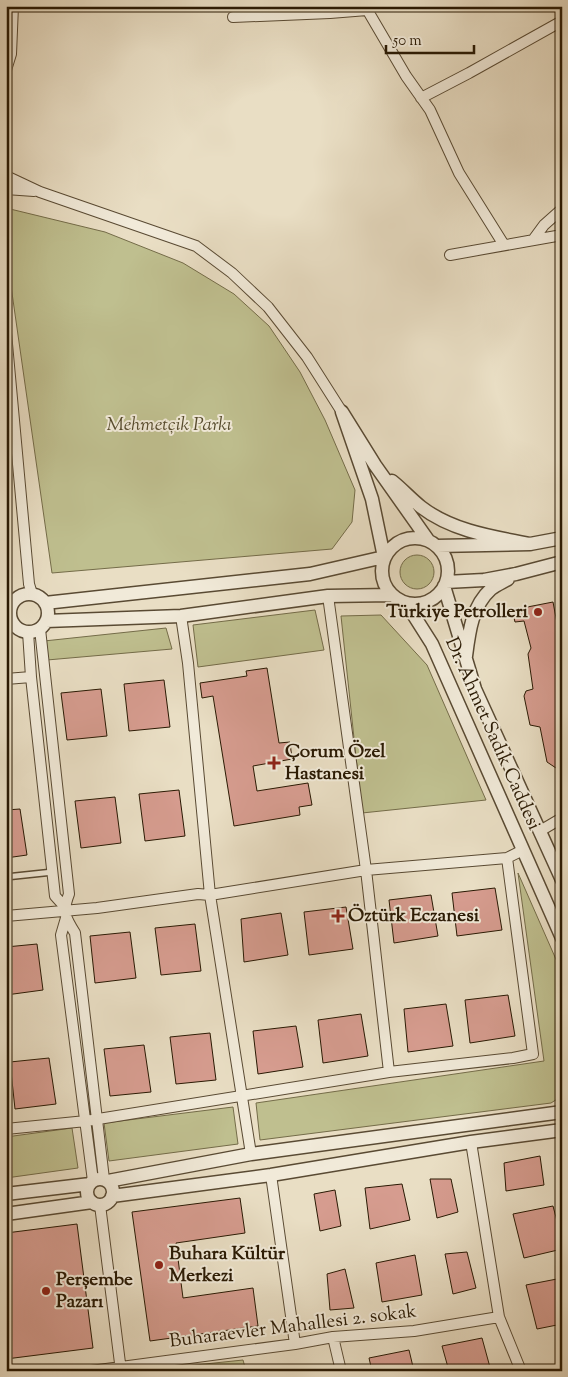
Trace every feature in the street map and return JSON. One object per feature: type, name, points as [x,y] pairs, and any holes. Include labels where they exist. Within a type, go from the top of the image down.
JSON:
[{"type":"street","points":[[6,70],[11,54],[13,6]]},
{"type":"street","points":[[233,17],[330,13],[366,8],[406,76],[430,110],[459,173],[504,245]]},
{"type":"street","points":[[421,98],[470,73],[562,21]]},
{"type":"street","points":[[6,176],[40,192],[196,246],[232,272],[268,307],[307,357],[375,464],[432,543],[446,559],[448,567],[445,584],[439,594],[424,603],[406,603],[391,595],[385,586],[381,567],[384,558],[394,544],[402,540],[411,538],[432,543],[530,544],[562,538]]},
{"type":"street","points":[[6,189],[40,192]]},
{"type":"street","points":[[533,240],[544,225],[562,209]]},
{"type":"street","points":[[450,255],[562,235]]},
{"type":"street","points":[[6,333],[9,404],[29,584],[32,594]]},
{"type":"street","points":[[342,412],[372,499],[384,558]]},
{"type":"street","points":[[375,464],[422,508],[446,521],[480,534],[530,544]]},
{"type":"street","points":[[45,603],[310,574],[384,558]]},
{"type":"street","points":[[445,584],[516,574],[562,562]]},
{"type":"street","points":[[466,661],[474,615],[482,600],[492,589],[516,574]]},
{"type":"street","points":[[445,584],[475,688],[562,880]]},
{"type":"street","points":[[6,1214],[108,1202],[112,1196],[112,1188],[99,1181],[86,1121],[61,935],[69,894],[43,625],[48,612],[45,603],[40,597],[32,594],[22,595],[10,602],[11,627],[28,632],[43,625],[181,616],[328,596],[391,595]]},
{"type":"street","points":[[328,596],[366,870],[389,1072]]},
{"type":"street","name":"Dr. Ahmet Sadık Caddesi","points":[[406,603],[432,644],[562,938]]},
{"type":"street","points":[[181,616],[188,663],[210,895],[251,1154]]},
{"type":"street","points":[[28,632],[31,677],[55,896],[75,933],[97,1119],[99,1181],[87,1192],[96,1204],[121,1368]]},
{"type":"street","points":[[6,679],[31,677]]},
{"type":"street","points":[[540,831],[562,818]]},
{"type":"street","points":[[6,916],[65,912],[198,894],[210,895],[366,870],[507,858],[523,850]]},
{"type":"street","points":[[6,1129],[86,1121],[389,1072],[533,1054],[507,858]]},
{"type":"street","points":[[6,1194],[99,1181],[251,1154],[562,1112]]},
{"type":"street","points":[[112,1196],[271,1175],[471,1142],[562,1130]]},
{"type":"street","points":[[471,1142],[499,1317],[521,1371]]},
{"type":"street","points":[[271,1175],[295,1344]]},
{"type":"street","name":"Buharaevler Mahallesi 2. sokak","points":[[92,1371],[295,1344],[333,1337],[414,1331],[499,1317]]},
{"type":"street","points":[[333,1337],[341,1371]]},
{"type":"lane","points":[[6,877],[53,872]]},
{"type":"green space","name":"Mehmetçik Parkı","points":[[6,208],[105,232],[183,263],[234,294],[269,326],[300,372],[325,420],[355,490],[352,522],[332,549],[52,573],[6,251]]},
{"type":"green space","points":[[417,555],[429,560],[434,572],[429,584],[417,589],[405,584],[400,572],[405,560]]},
{"type":"green space","points":[[315,610],[324,650],[198,667],[193,625]]},
{"type":"green space","points":[[381,615],[427,665],[486,800],[362,813],[341,616]]},
{"type":"green space","points":[[166,628],[172,649],[47,660],[44,641]]},
{"type":"green space","points":[[518,873],[562,973],[562,1096],[551,1103],[260,1140],[256,1103],[544,1061]]},
{"type":"green space","points":[[233,1107],[238,1144],[109,1161],[104,1123]]},
{"type":"green space","points":[[72,1128],[78,1168],[6,1178],[6,1137]]},
{"type":"green space","points":[[243,1360],[246,1371],[138,1371]]},
{"type":"building","points":[[553,602],[562,650],[562,772],[547,762],[540,727],[530,725],[524,696],[526,691],[533,689],[528,654],[531,648],[524,621],[515,622],[512,610]]},
{"type":"building","points":[[267,668],[279,743],[290,742],[292,759],[253,766],[257,791],[308,783],[312,805],[299,807],[300,815],[234,826],[213,696],[202,698],[200,683],[247,676],[246,671]]},
{"type":"building","points":[[164,680],[170,727],[129,731],[124,684]]},
{"type":"building","points":[[101,689],[107,736],[67,740],[61,693]]},
{"type":"building","points":[[179,790],[185,836],[145,841],[139,794]]},
{"type":"building","points":[[115,797],[121,843],[81,848],[75,801]]},
{"type":"building","points":[[20,809],[27,855],[6,858],[6,810]]},
{"type":"building","points":[[495,888],[502,930],[457,936],[452,893]]},
{"type":"building","points":[[431,895],[438,936],[394,943],[389,900]]},
{"type":"building","points":[[346,907],[353,949],[309,955],[304,912]]},
{"type":"building","points":[[281,913],[288,955],[244,962],[241,919]]},
{"type":"building","points":[[195,924],[201,971],[161,975],[155,928]]},
{"type":"building","points":[[130,932],[136,978],[95,983],[90,936]]},
{"type":"building","points":[[37,944],[43,990],[6,995],[6,947]]},
{"type":"building","points":[[508,995],[515,1036],[470,1043],[465,1000]]},
{"type":"building","points":[[446,1004],[453,1046],[408,1052],[404,1009]]},
{"type":"building","points":[[361,1014],[368,1056],[323,1063],[318,1020]]},
{"type":"building","points":[[296,1026],[303,1067],[258,1074],[253,1031]]},
{"type":"building","points":[[210,1033],[216,1080],[176,1084],[170,1037]]},
{"type":"building","points":[[144,1045],[151,1092],[110,1096],[104,1049]]},
{"type":"building","points":[[49,1058],[56,1104],[15,1109],[10,1062]]},
{"type":"building","points":[[540,1156],[544,1185],[506,1191],[504,1163]]},
{"type":"building","points":[[430,1179],[451,1179],[458,1212],[437,1218]]},
{"type":"building","points":[[402,1184],[410,1220],[370,1229],[365,1188]]},
{"type":"building","points":[[335,1190],[341,1226],[320,1231],[314,1194]]},
{"type":"building","name":"Buhara Kültür Merkezi","points":[[240,1198],[245,1233],[176,1243],[183,1298],[253,1288],[258,1326],[150,1341],[132,1212]]},
{"type":"building","points":[[553,1206],[562,1240],[562,1249],[524,1258],[513,1214]]},
{"type":"building","name":"Perşembe Pazarı","points":[[77,1224],[93,1348],[6,1359],[6,1233]]},
{"type":"building","points":[[467,1252],[476,1288],[453,1294],[445,1254]]},
{"type":"building","points":[[415,1255],[422,1295],[382,1302],[376,1263]]},
{"type":"building","points":[[345,1269],[354,1308],[330,1310],[327,1274]]},
{"type":"building","points":[[562,1278],[562,1324],[537,1329],[526,1285]]},
{"type":"building","points":[[482,1338],[491,1371],[449,1371],[442,1346]]},
{"type":"building","points":[[409,1350],[414,1371],[372,1371],[369,1358]]},
{"type":"place","name":"Türkiye Petrolleri","points":[[538,612]]},
{"type":"place","name":"Çorum Özel Hastanesi","points":[[274,763]]},
{"type":"place","name":"Öztürk Eczanesi","points":[[338,916]]},
{"type":"place","name":"Buhara Kültür Merkezi","points":[[159,1265]]},
{"type":"place","name":"Perşembe Pazarı","points":[[46,1291]]}]
